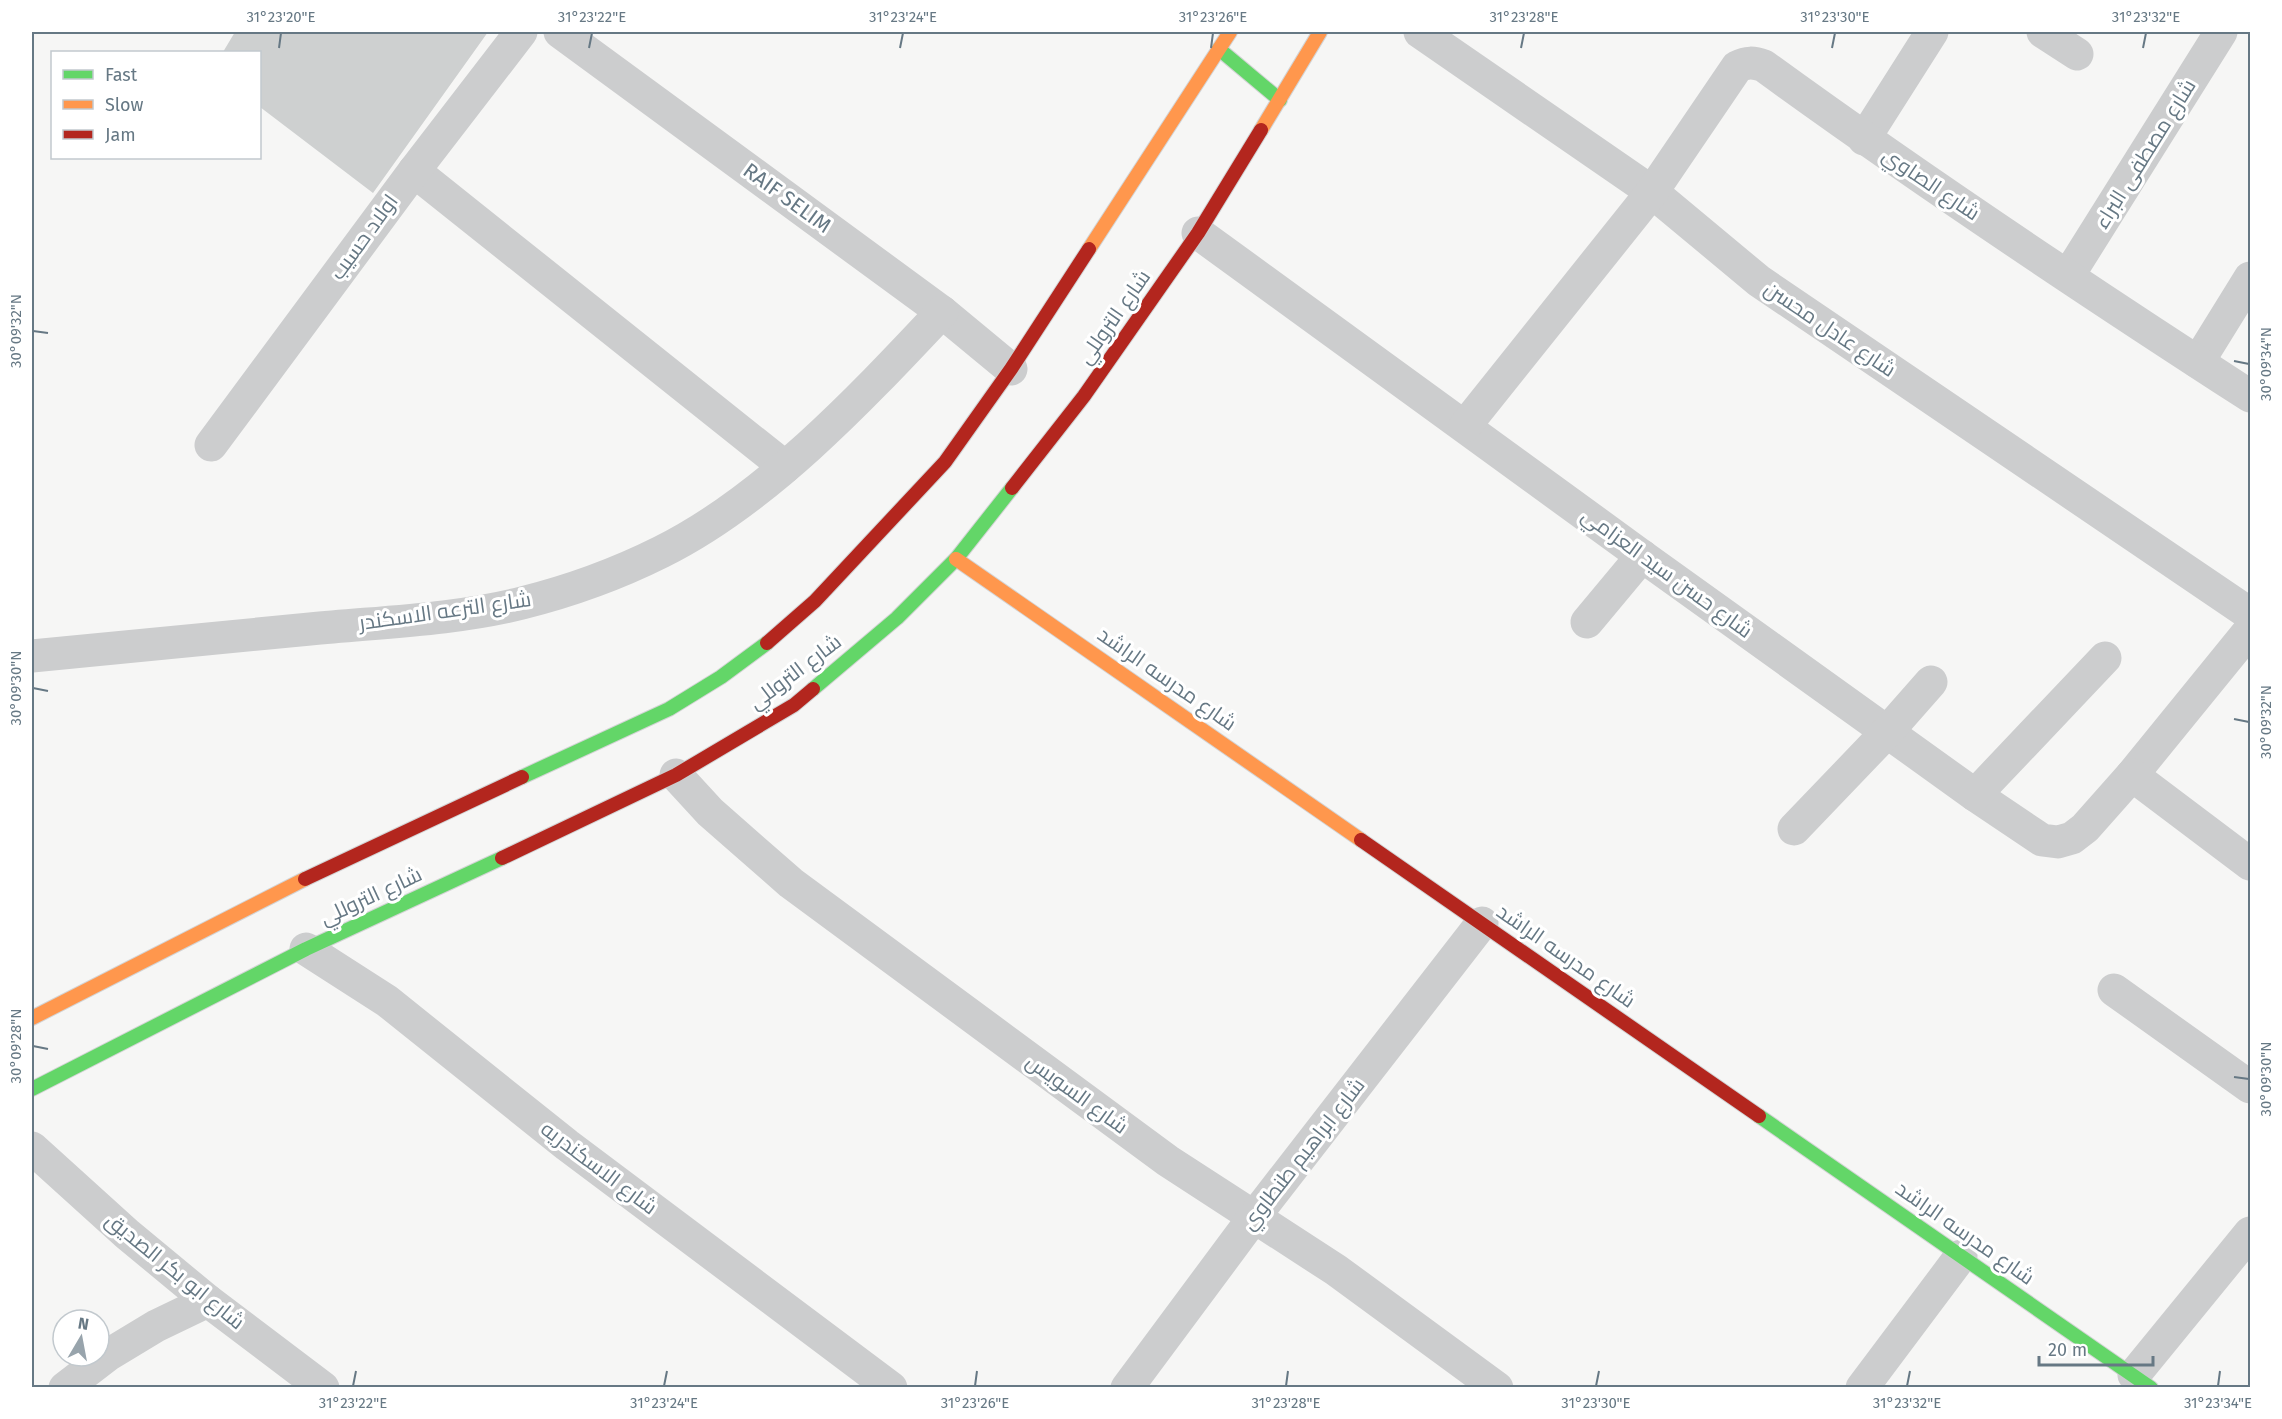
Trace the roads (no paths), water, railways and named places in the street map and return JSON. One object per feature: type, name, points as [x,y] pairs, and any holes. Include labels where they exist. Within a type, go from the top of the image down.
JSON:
[{"type":"street","name":"اولاد حسيب","points":[[211,445],[520,32]]},
{"type":"street","name":"RAIF SELIM","points":[[560,32],[942,312],[1011,369]]},
{"type":"street","name":"شارع التروللي","points":[[32,1018],[346,858],[669,709],[721,677],[770,641],[815,601],[945,462],[1011,369],[1230,32]]},
{"type":"street","name":"شارع التروللي","points":[[32,1089],[306,949],[619,804],[676,775],[794,705],[897,618],[957,559],[1084,396],[1198,233],[1320,32]]},
{"type":"street","name":"شارع عادل محسن","points":[[1420,32],[1652,192],[1759,281],[2250,614]]},
{"type":"street","points":[[1864,139],[1932,32]]},
{"type":"street","points":[[2043,32],[2077,54]]},
{"type":"street","name":"شارع مصطفى البراء","points":[[2068,276],[2221,32]]},
{"type":"street","points":[[1219,49],[1280,100]]},
{"type":"street","name":"شارع الصاوي","points":[[1652,192],[1737,67],[1755,62],[1764,66],[1864,139],[2250,396]]},
{"type":"street","points":[[414,171],[785,467]]},
{"type":"street","points":[[1465,426],[1652,192]]},
{"type":"street","name":"شارع حسن سيد العزامي","points":[[1198,233],[1642,556],[1975,795],[2042,840],[2058,842],[2072,838],[2085,828],[2132,775],[2250,630]]},
{"type":"street","points":[[2198,362],[2250,278]]},
{"type":"street","name":"شارع الترعه الاسكندر","points":[[32,656],[447,616],[521,603],[593,582],[662,552],[726,513],[785,467],[888,369],[942,312]]},
{"type":"street","points":[[1587,622],[1642,556]]},
{"type":"street","name":"شارع مدرسه الراشد","points":[[957,559],[2142,1381]]},
{"type":"street","points":[[1975,795],[2105,658]]},
{"type":"street","points":[[1794,829],[1887,732],[1931,682]]},
{"type":"street","name":"شارع السويس","points":[[676,775],[710,812],[791,883],[1168,1161],[1336,1270],[1497,1388]]},
{"type":"street","points":[[2132,775],[2250,864]]},
{"type":"street","name":"شارع ابراهيم طنطاوي","points":[[1126,1388],[1254,1217],[1482,923]]},
{"type":"street","name":"شارع الاسكندريه","points":[[306,949],[387,1001],[567,1144],[891,1388]]},
{"type":"street","points":[[2114,990],[2250,1087]]},
{"type":"street","name":"شارع ابو بكر الصديق","points":[[32,1148],[127,1234],[208,1301],[323,1388]]},
{"type":"street","points":[[2142,1381],[2250,1233]]},
{"type":"street","points":[[1863,1388],[1961,1256]]},
{"type":"street","points":[[65,1388],[108,1355],[156,1326],[208,1301]]}]
